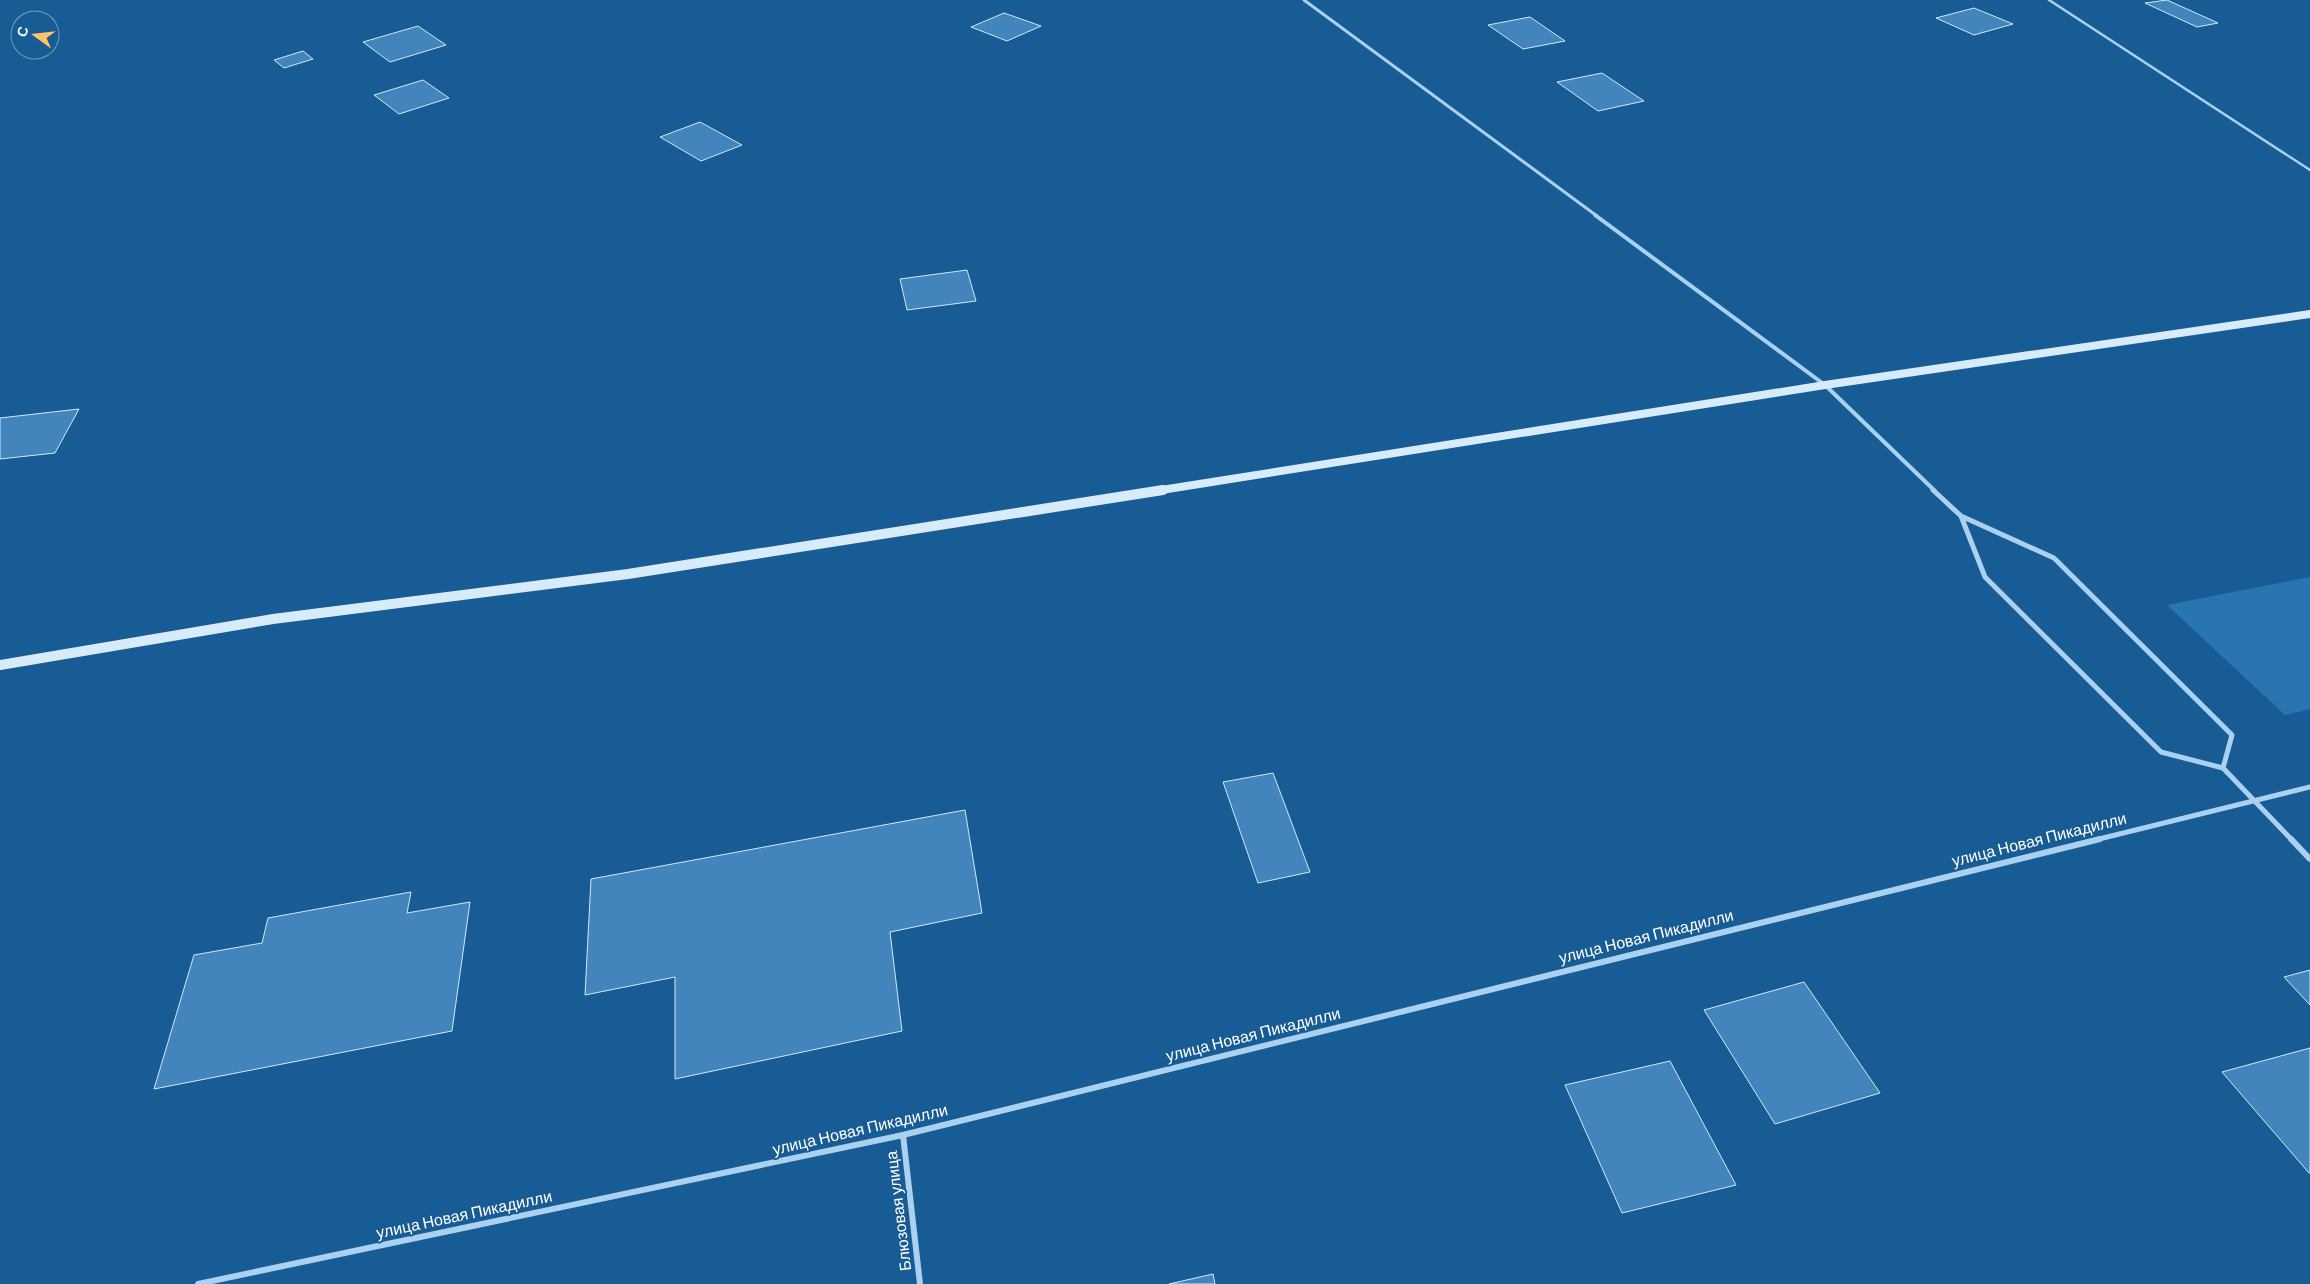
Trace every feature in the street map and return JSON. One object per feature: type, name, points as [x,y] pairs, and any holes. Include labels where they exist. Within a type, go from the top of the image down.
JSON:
[{"type":"street","points":[[1304,0],[1825,385],[1961,516],[2054,558],[2232,735],[2223,768]]},
{"type":"street","points":[[0,665],[273,619],[638,572],[1825,385],[2310,314]]},
{"type":"street","points":[[1961,516],[1986,577],[2161,752],[2223,768],[2252,801],[2310,860]]},
{"type":"street","name":"улица Новая Пикадилли","points":[[198,1284],[903,1135],[2310,787]]},
{"type":"street","name":"Блюзовая улица","points":[[903,1135],[920,1284]]},
{"type":"lane","points":[[2049,0],[2310,170]]},
{"type":"shaded area","points":[[2310,577],[2310,709],[2285,715],[2167,605]]},
{"type":"building","points":[[2167,0],[2218,23],[2197,27],[2145,3]]},
{"type":"building","points":[[1974,8],[2013,24],[1974,35],[1936,18]]},
{"type":"building","points":[[1004,13],[1041,26],[1007,41],[971,27]]},
{"type":"building","points":[[1530,17],[1565,41],[1523,49],[1488,25]]},
{"type":"building","points":[[418,26],[446,45],[390,62],[363,42]]},
{"type":"building","points":[[303,51],[313,59],[284,68],[274,60]]},
{"type":"building","points":[[1602,73],[1644,101],[1598,111],[1557,82]]},
{"type":"building","points":[[423,80],[449,98],[399,114],[374,95]]},
{"type":"building","points":[[700,122],[742,145],[701,161],[660,137]]},
{"type":"building","points":[[967,270],[976,301],[907,310],[900,279]]},
{"type":"building","points":[[79,409],[55,453],[0,459],[0,418]]},
{"type":"building","points":[[1273,773],[1310,872],[1258,883],[1223,782]]},
{"type":"building","points":[[965,810],[982,913],[890,932],[902,1031],[675,1079],[675,977],[585,995],[591,879]]},
{"type":"building","points":[[411,892],[407,913],[470,902],[452,1031],[154,1089],[194,955],[262,943],[268,918]]},
{"type":"building","points":[[2310,970],[2310,1005],[2284,977]]},
{"type":"building","points":[[1804,982],[1880,1093],[1775,1124],[1704,1010]]},
{"type":"building","points":[[2310,1048],[2310,1173],[2309,1173],[2222,1072]]},
{"type":"building","points":[[1670,1061],[1736,1185],[1622,1213],[1565,1085]]},
{"type":"building","points":[[1213,1274],[1215,1284],[1169,1284]]}]
